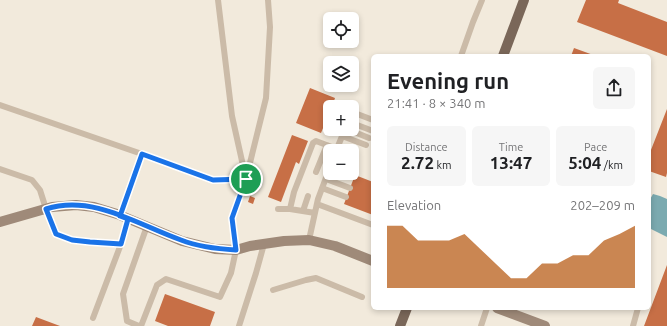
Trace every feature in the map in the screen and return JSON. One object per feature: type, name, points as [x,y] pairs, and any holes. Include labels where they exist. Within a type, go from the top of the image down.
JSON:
[{"type":"main road","points":[[504,54],[524,0]]},
{"type":"main road","points":[[400,326],[406,310]]},
{"type":"street","points":[[0,222],[52,207],[76,205],[94,207],[124,217],[182,241],[215,249],[236,250],[284,241],[309,240],[335,246],[371,260]]},
{"type":"street","points":[[502,310],[545,326]]},
{"type":"lane","points":[[218,0],[232,116],[246,179]]},
{"type":"lane","points":[[147,226],[123,294],[126,321],[140,326],[157,284],[166,279],[220,297],[231,273],[236,250],[232,218],[246,179],[266,98],[270,27],[268,0]]},
{"type":"lane","points":[[462,54],[482,0]]},
{"type":"lane","points":[[0,105],[213,180],[246,179]]},
{"type":"lane","points":[[359,115],[371,119]]},
{"type":"lane","points":[[359,126],[371,130]]},
{"type":"lane","points":[[359,134],[368,138]]},
{"type":"lane","points":[[339,144],[342,136],[366,145]]},
{"type":"lane","points":[[290,209],[294,192],[313,143],[316,142],[323,144]]},
{"type":"lane","points":[[93,318],[121,244],[124,217],[142,154]]},
{"type":"lane","points":[[316,172],[323,155]]},
{"type":"lane","points":[[0,169],[32,180],[40,190],[56,234],[72,240],[121,244]]},
{"type":"lane","points":[[309,240],[317,204],[326,180]]},
{"type":"lane","points":[[329,180],[350,188]]},
{"type":"lane","points":[[322,188],[346,197]]},
{"type":"lane","points":[[303,211],[308,196]]},
{"type":"lane","points":[[317,204],[371,224]]},
{"type":"lane","points":[[278,210],[290,209],[315,213]]},
{"type":"lane","points":[[239,326],[250,295],[264,244]]},
{"type":"lane","points":[[273,290],[316,278],[362,297]]},
{"type":"lane","points":[[481,326],[486,310]]},
{"type":"lane","points":[[633,326],[637,310]]},
{"type":"water","points":[[653,194],[667,199],[667,237],[651,229],[651,198]]},
{"type":"building","points":[[586,0],[619,0],[618,3],[667,22],[667,56],[577,22]]},
{"type":"building","points":[[574,48],[590,54],[572,54]]},
{"type":"building","points":[[310,88],[335,98],[334,100],[323,100],[323,128],[321,133],[296,123]]},
{"type":"building","points":[[667,109],[666,177],[651,172],[651,150]]},
{"type":"building","points":[[292,135],[308,141],[299,164],[296,162],[281,202],[268,197]]},
{"type":"building","points":[[359,177],[371,181],[371,214],[344,204],[353,180],[359,180]]},
{"type":"building","points":[[250,196],[255,198],[253,204],[248,202]]},
{"type":"building","points":[[667,265],[667,326],[644,326]]},
{"type":"building","points":[[165,294],[215,312],[210,326],[168,326],[155,321]]},
{"type":"building","points":[[36,317],[60,326],[32,326]]},
{"type":"route","points":[[246,179],[213,180],[142,154],[120,216],[128,219],[121,244],[72,240],[56,234],[46,209],[76,205],[94,207],[117,214],[128,219],[147,226],[182,241],[215,249],[236,250],[232,218],[246,179]]}]
